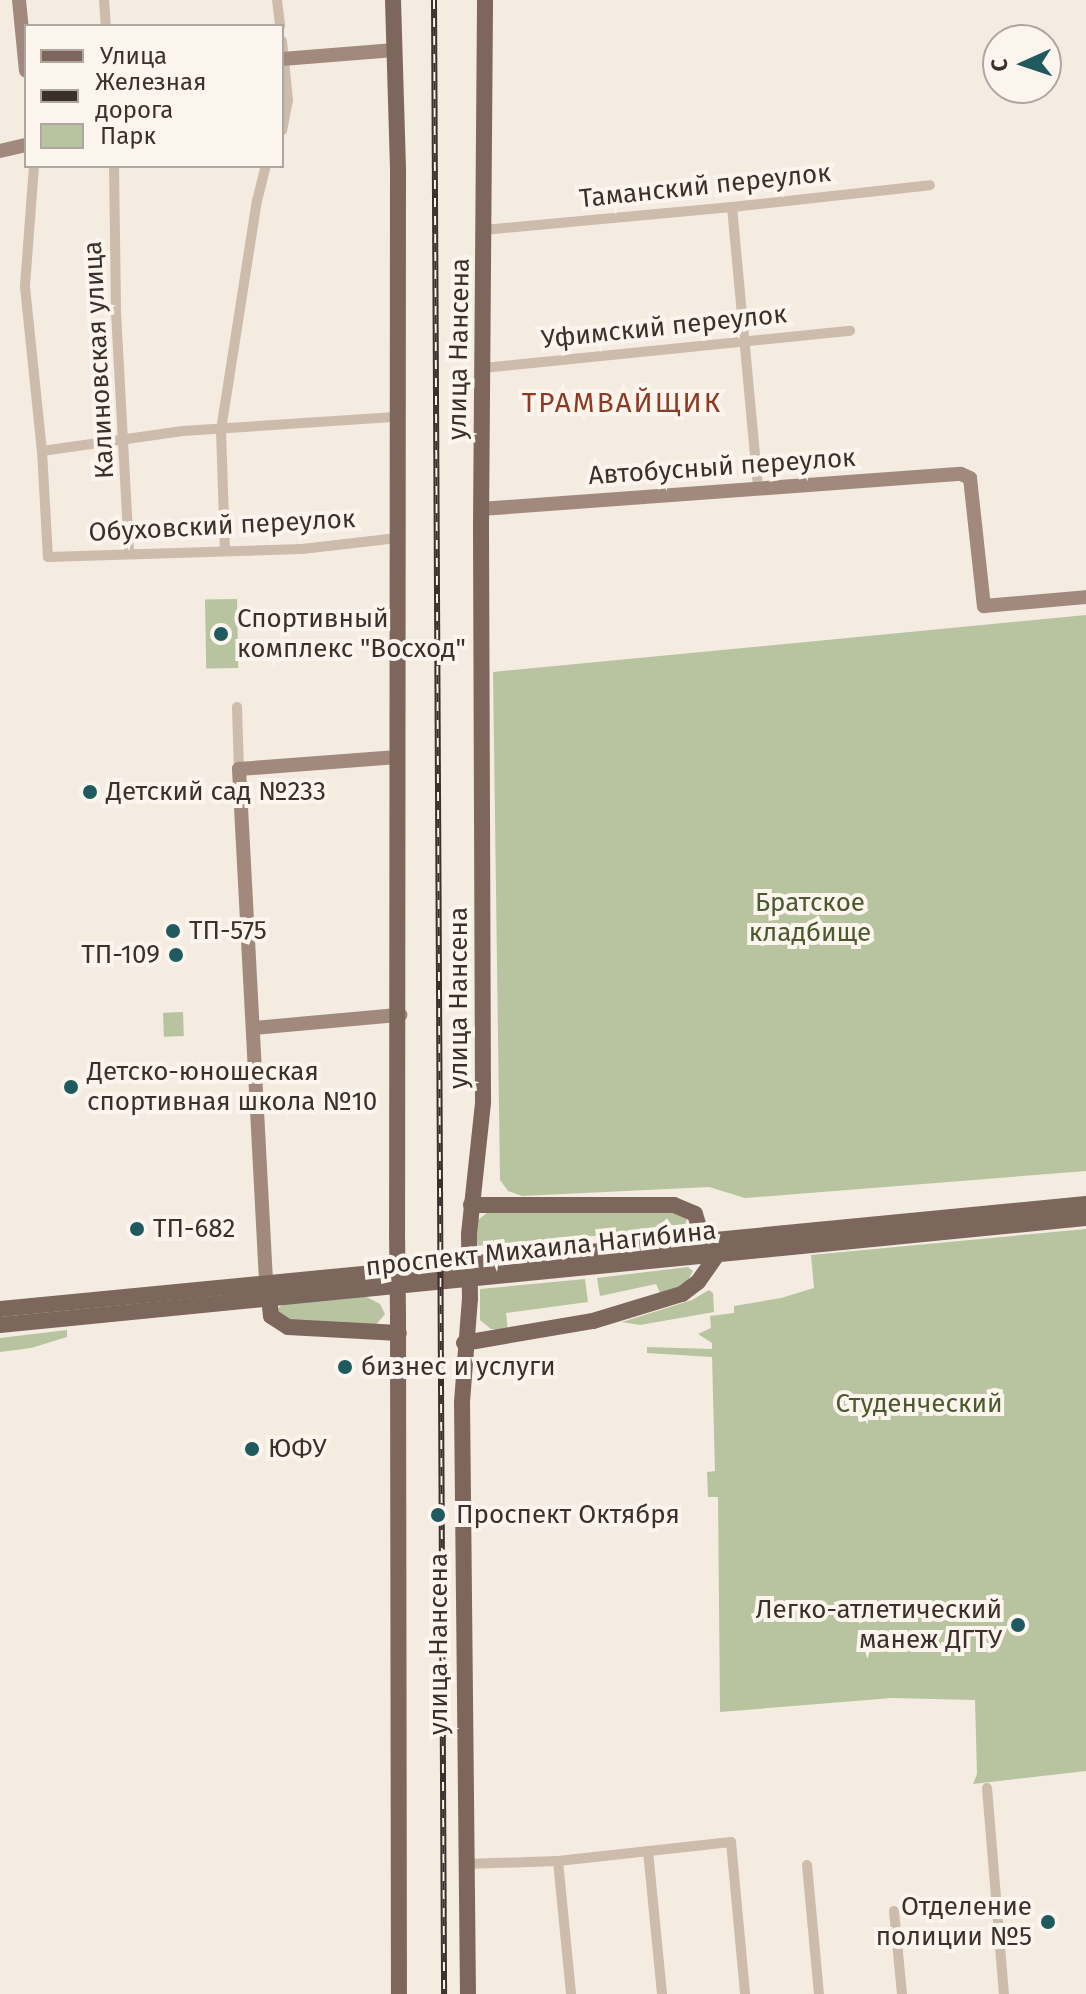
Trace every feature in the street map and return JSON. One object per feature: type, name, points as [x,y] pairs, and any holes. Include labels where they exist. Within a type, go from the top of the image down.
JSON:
[{"type":"main road","name":"улица Нансена","points":[[393,0],[400,1015],[397,1232],[399,1994]]},
{"type":"main road","name":"улица Нансена","points":[[468,1994],[462,1378],[469,1307],[471,1205],[483,1102],[481,509],[485,0]]},
{"type":"main road","name":"проспект Михаила Нагибина","points":[[0,1325],[267,1289],[703,1241],[1086,1204]]},
{"type":"main road","points":[[471,1205],[674,1205],[695,1214],[703,1241]]},
{"type":"main road","name":"проспект Михаила Нагибина","points":[[0,1309],[693,1258],[1086,1218]]},
{"type":"main road","points":[[464,1343],[593,1321],[678,1295],[695,1286],[717,1255]]},
{"type":"main road","points":[[693,1258],[700,1264],[702,1275]]},
{"type":"main road","points":[[267,1289],[271,1316],[288,1327],[399,1333]]},
{"type":"main road","points":[[469,1307],[480,1331],[496,1339]]},
{"type":"main road","points":[[462,1378],[474,1355],[496,1339]]},
{"type":"street","points":[[19,0],[24,51]]},
{"type":"street","points":[[104,0],[106,24]]},
{"type":"street","points":[[277,0],[280,24]]},
{"type":"street","points":[[284,59],[395,50]]},
{"type":"street","points":[[284,67],[288,100],[284,120]]},
{"type":"street","points":[[0,151],[24,145]]},
{"type":"street","points":[[34,168],[25,287],[42,451],[183,431],[396,417]]},
{"type":"street","name":"Калиновская улица","points":[[114,168],[116,312],[126,441],[129,552]]},
{"type":"street","points":[[225,551],[221,430],[257,201],[265,168]]},
{"type":"street","name":"Таманский переулок","points":[[484,230],[930,185]]},
{"type":"street","points":[[732,207],[742,342],[758,487]]},
{"type":"street","name":"Уфимский переулок","points":[[483,368],[850,331]]},
{"type":"street","name":"Обуховский переулок","points":[[42,451],[48,557],[129,552],[302,549],[397,538]]},
{"type":"street","name":"Автобусный переулок","points":[[481,509],[758,487],[967,475],[984,606],[1086,597]]},
{"type":"street","points":[[237,707],[267,1289]]},
{"type":"street","points":[[239,769],[398,757]]},
{"type":"street","points":[[253,1028],[400,1015]]},
{"type":"street","points":[[987,1788],[1004,1994]]},
{"type":"street","points":[[465,1864],[558,1861],[731,1842],[745,1994]]},
{"type":"street","points":[[648,1851],[662,1994]]},
{"type":"street","points":[[558,1861],[571,1994]]},
{"type":"street","points":[[807,1865],[819,1994]]},
{"type":"street","points":[[894,1911],[902,1994]]},
{"type":"green space","name":"Спортивный комплекс \"Восход\"","points":[[237,599],[238,668],[206,669],[205,600]]},
{"type":"green space","name":"Братское кладбище","points":[[1086,615],[1086,1171],[745,1198],[709,1187],[522,1196],[508,1191],[500,1180],[493,672]]},
{"type":"green space","points":[[183,1012],[184,1036],[164,1037],[163,1013]]},
{"type":"green space","points":[[678,1210],[687,1219],[684,1228],[478,1246],[476,1233],[478,1220],[488,1212]]},
{"type":"green space","name":"Студенческий","points":[[1086,1229],[1086,1771],[973,1784],[977,1774],[975,1700],[892,1698],[720,1712],[718,1497],[708,1497],[707,1472],[715,1471],[712,1357],[647,1353],[647,1347],[712,1349],[712,1343],[698,1334],[711,1328],[710,1316],[734,1313],[734,1306],[781,1298],[814,1288],[811,1255]]},
{"type":"green space","points":[[688,1267],[693,1271],[685,1285],[660,1293],[656,1284],[600,1296],[597,1278]]},
{"type":"green space","points":[[585,1279],[588,1302],[506,1313],[508,1331],[491,1329],[480,1320],[480,1289]]},
{"type":"green space","points":[[709,1290],[713,1293],[714,1312],[640,1325],[622,1322],[692,1300]]},
{"type":"green space","points":[[365,1296],[380,1304],[385,1314],[375,1326],[295,1324],[278,1315],[278,1308],[285,1303]]},
{"type":"green space","points":[[67,1330],[67,1337],[31,1348],[0,1352],[0,1338]]},
{"type":"railway","points":[[434,0],[444,1994]]},
{"type":"place","name":"Спортивный комплекс \"Восход\"","points":[[221,634]]},
{"type":"place","name":"Детский сад №233","points":[[90,792]]},
{"type":"place","name":"ТП-575","points":[[173,931]]},
{"type":"place","name":"ТП-109","points":[[176,955]]},
{"type":"place","name":"Детско-юношеская спортивная школа №10","points":[[71,1087]]},
{"type":"place","name":"ТП-682","points":[[137,1229]]},
{"type":"place","name":"бизнес и услуги","points":[[345,1367]]},
{"type":"place","name":"ЮФУ","points":[[252,1449]]},
{"type":"place","name":"Проспект Октября","points":[[438,1515]]},
{"type":"place","name":"Легко-атлетический манеж ДГТУ","points":[[1018,1625]]},
{"type":"place","name":"Отделение полиции №5","points":[[1048,1922]]},
{"type":"district","name":"ТРАМВАЙЩИК","points":[[622,403]]}]
